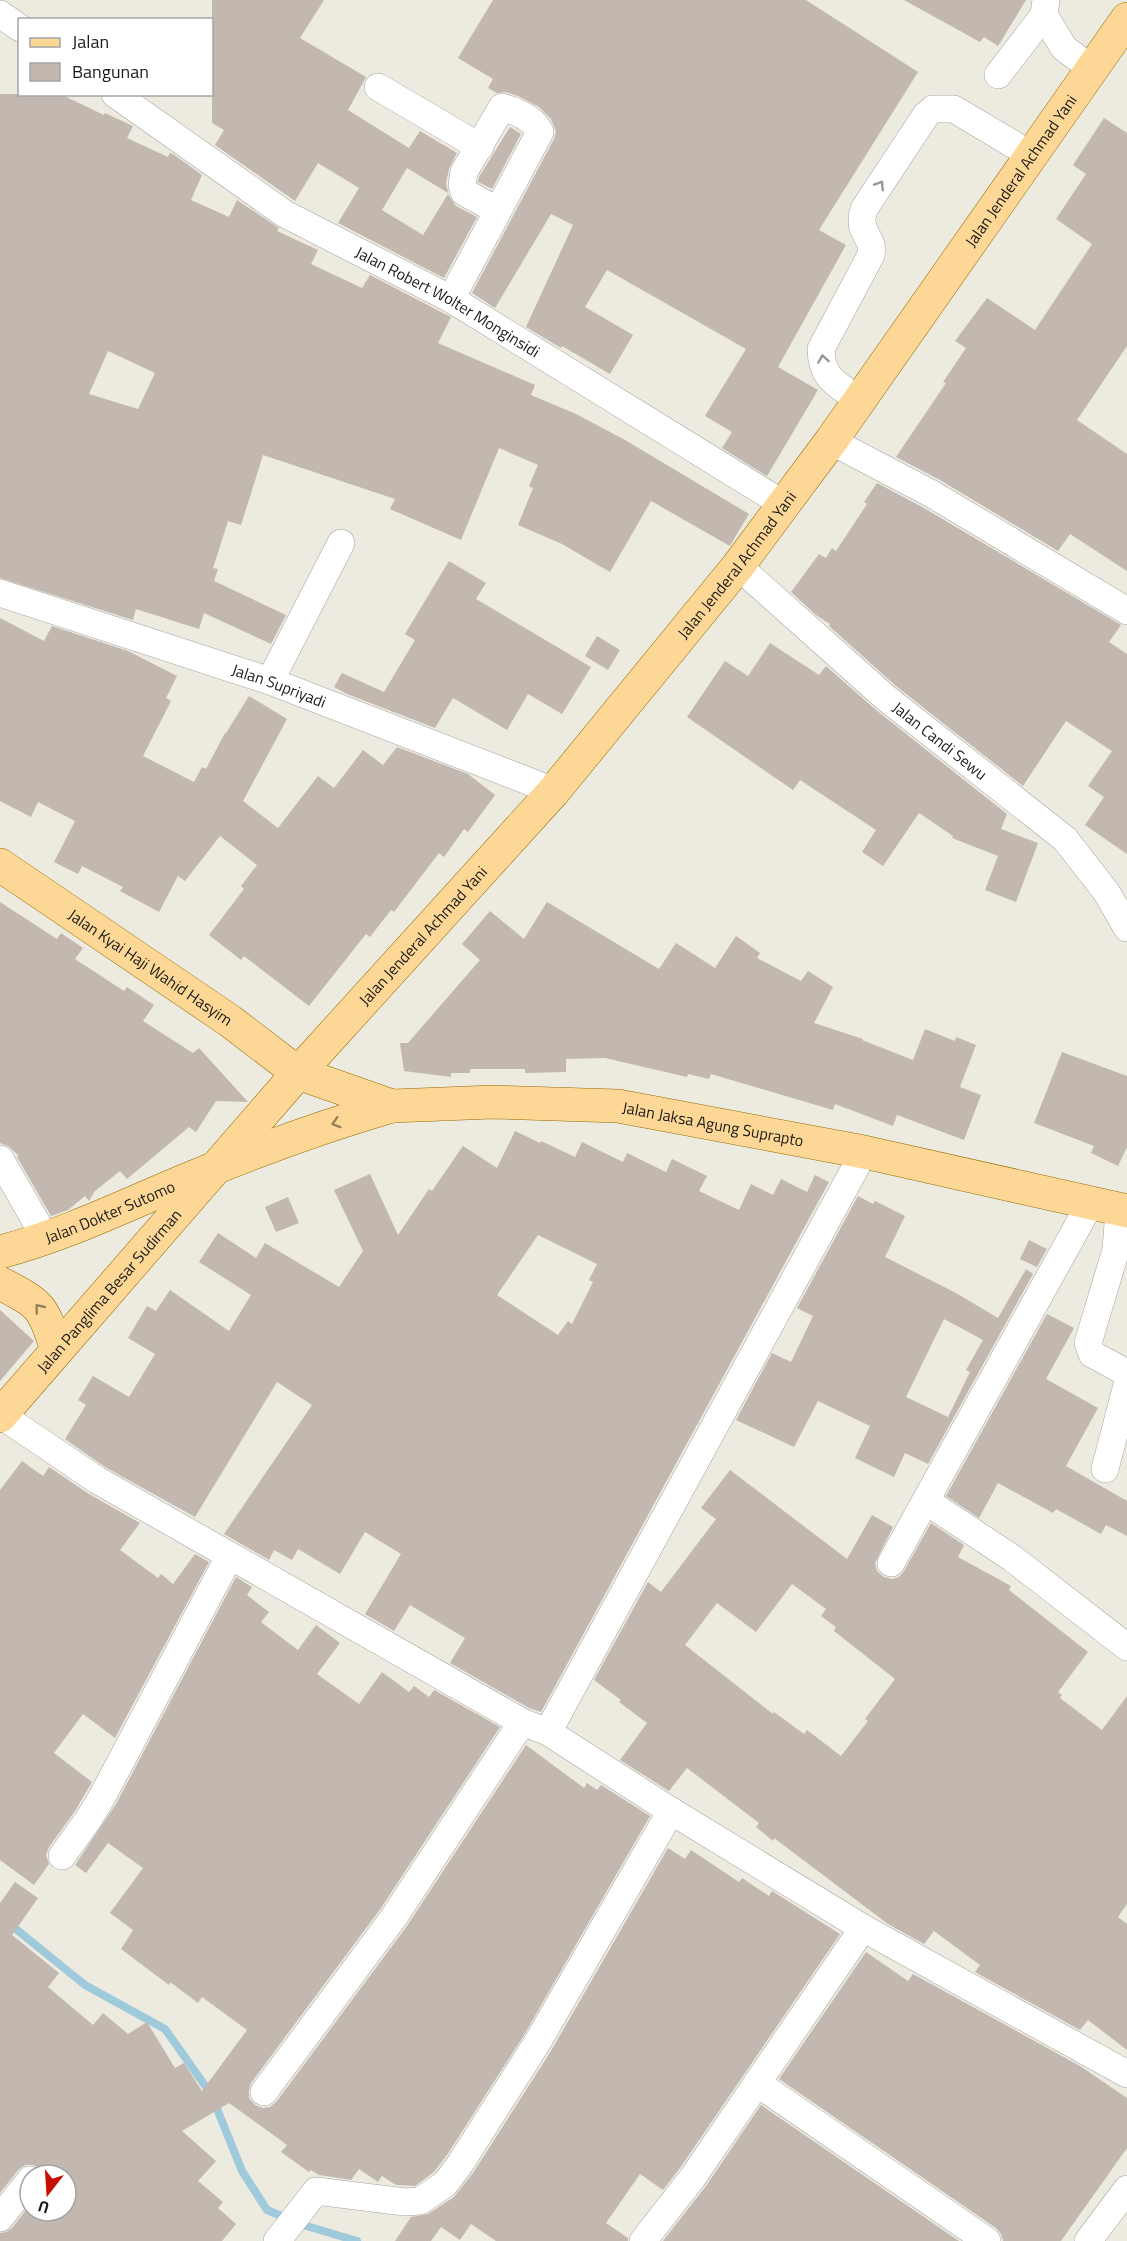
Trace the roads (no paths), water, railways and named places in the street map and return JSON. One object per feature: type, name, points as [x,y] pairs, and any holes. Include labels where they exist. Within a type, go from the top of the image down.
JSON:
[{"type":"main road","name":"Jalan Jenderal Achmad Yani","points":[[218,1166],[298,1072],[554,791],[738,566],[831,441],[1092,69],[1123,34]]},
{"type":"main road","name":"Jalan Kyai Haji Wahid Hasyim","points":[[0,865],[230,1021],[298,1072]]},
{"type":"main road","name":"Jalan Jaksa Agung Suprapto","points":[[298,1072],[392,1106],[494,1102],[618,1106],[864,1152],[1112,1208]]},
{"type":"main road","name":"Jalan Dokter Sutomo","points":[[0,1252],[46,1239],[218,1166],[311,1130],[392,1106]]},
{"type":"main road","name":"Jalan Panglima Besar Sudirman","points":[[0,1416],[218,1166]]},
{"type":"main road","points":[[0,1284],[32,1299],[46,1318],[57,1350]]},
{"type":"street","points":[[1045,7],[1064,48],[1092,69]]},
{"type":"street","points":[[998,75],[1045,7]]},
{"type":"street","points":[[0,15],[18,27]]},
{"type":"street","points":[[378,87],[480,147]]},
{"type":"street","name":"Jalan Robert Wolter Monginsidi","points":[[118,96],[285,214],[451,299],[785,505]]},
{"type":"street","points":[[451,299],[540,132],[537,125],[514,111],[502,107],[464,172],[462,185],[464,192],[498,210]]},
{"type":"street","points":[[859,400],[828,377],[822,362],[821,349],[871,255],[872,248],[862,230],[861,218],[864,209],[926,116],[933,109],[954,109],[1031,155]]},
{"type":"street","points":[[831,441],[932,495],[1127,611]]},
{"type":"street","points":[[270,681],[341,543]]},
{"type":"street","name":"Jalan Candi Sewu","points":[[738,566],[886,698],[1065,839],[1107,893],[1127,928]]},
{"type":"street","name":"Jalan Supriyadi","points":[[0,593],[270,681],[554,791]]},
{"type":"street","points":[[548,1732],[864,1152]]},
{"type":"street","points":[[0,1159],[46,1239]]},
{"type":"street","points":[[1112,1208],[1116,1250],[1088,1343],[1092,1354],[1127,1373]]},
{"type":"street","points":[[891,1563],[926,1501],[1112,1208]]},
{"type":"street","points":[[1105,1469],[1127,1384]]},
{"type":"street","points":[[0,1416],[97,1480],[229,1557],[522,1722],[548,1732],[671,1811],[863,1928],[1127,2074]]},
{"type":"street","points":[[926,1501],[1012,1558],[1127,1647]]},
{"type":"street","points":[[62,1856],[102,1797],[229,1557]]},
{"type":"street","points":[[264,2092],[394,1917],[522,1722]]},
{"type":"street","points":[[285,2233],[314,2194],[320,2190],[359,2198],[405,2202],[420,2201],[445,2184],[537,2043],[671,1811]]},
{"type":"street","points":[[643,2241],[693,2177],[863,1928]]},
{"type":"street","points":[[757,2083],[987,2241]]},
{"type":"street","points":[[1088,2241],[1127,2189]]},
{"type":"street","points":[[0,2218],[18,2195]]},
{"type":"waterway","points":[[0,1916],[85,1985],[165,2029],[211,2094],[242,2171],[267,2210],[300,2224],[357,2241]]}]
